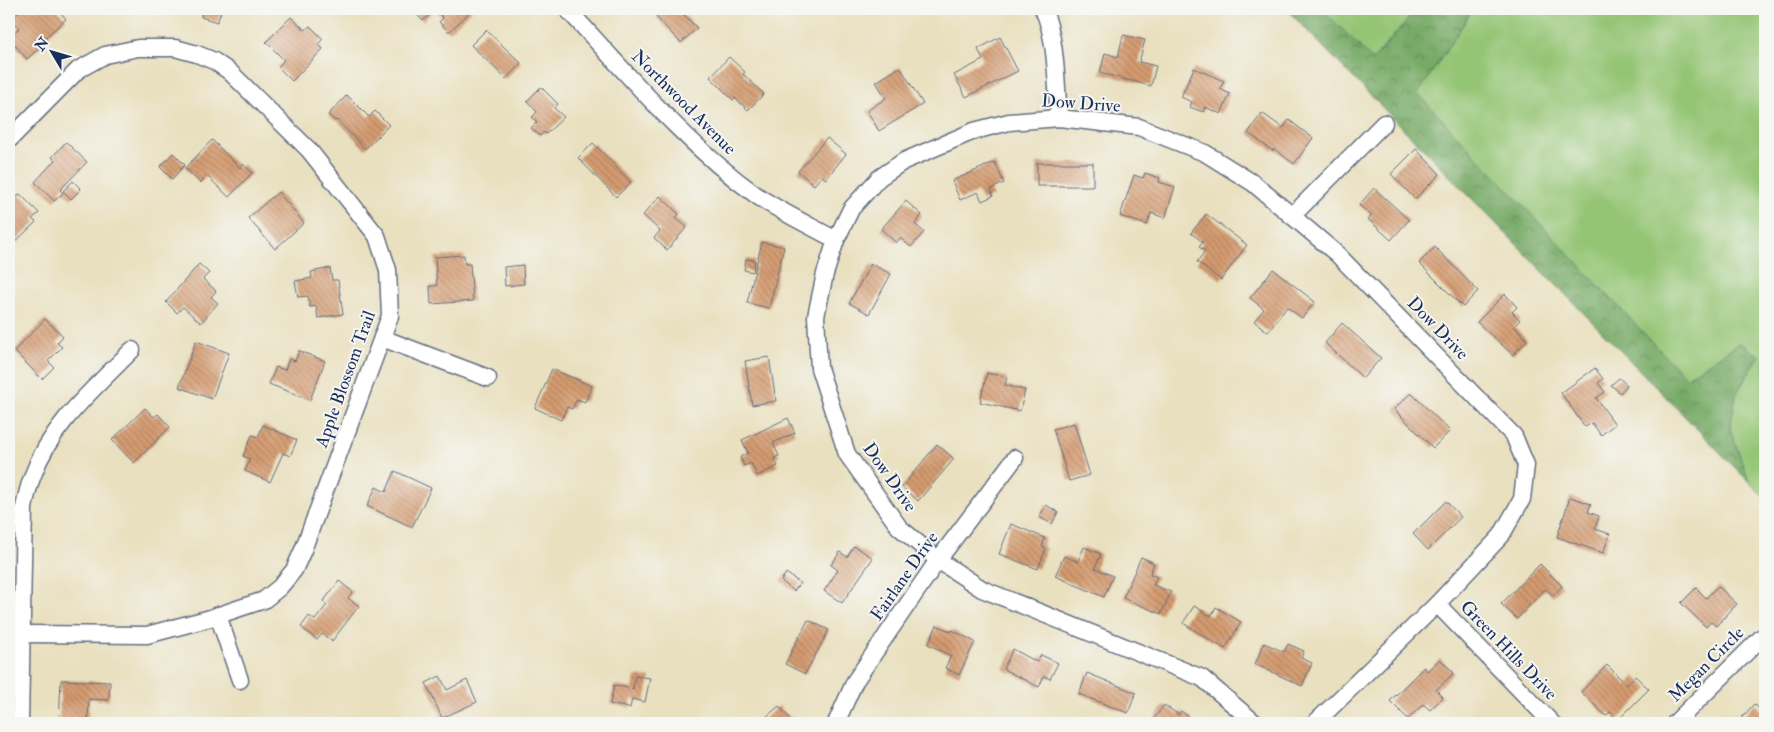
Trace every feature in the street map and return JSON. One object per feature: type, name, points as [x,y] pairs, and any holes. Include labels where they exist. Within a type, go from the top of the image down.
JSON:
[{"type":"street","name":"Northwood Avenue","points":[[567,9],[679,129],[712,160],[758,196],[836,240]]},
{"type":"street","points":[[1043,9],[1047,18],[1053,52],[1059,118]]},
{"type":"street","name":"Apple Blossom Trail","points":[[9,140],[78,70],[105,56],[138,48],[174,48],[214,61],[230,72],[309,150],[377,236],[388,270],[391,299],[390,316],[303,550],[294,570],[280,587],[264,600],[147,635],[21,634]]},
{"type":"street","name":"Dow Drive","points":[[1255,723],[1202,678],[982,589],[938,560],[898,526],[847,454],[819,368],[816,316],[825,274],[836,240],[851,209],[879,178],[904,161],[974,131],[1009,122],[1059,118],[1139,128],[1205,153],[1252,183],[1338,254],[1514,436],[1526,465],[1522,498],[1500,536],[1437,604],[1314,723]]},
{"type":"street","points":[[1292,216],[1384,123]]},
{"type":"street","points":[[382,338],[488,378]]},
{"type":"street","points":[[20,723],[24,508],[32,475],[45,449],[67,416],[132,350]]},
{"type":"street","name":"Fairlane Drive","points":[[836,723],[855,681],[938,560],[1015,458]]},
{"type":"street","name":"Green Hills Drive","points":[[1437,604],[1552,723]]},
{"type":"street","points":[[218,615],[240,680]]},
{"type":"street","name":"Megan Circle","points":[[1675,723],[1762,637],[1765,640]]},
{"type":"green space","points":[[1286,9],[1322,9],[1373,60],[1417,9],[1473,9],[1418,94],[1686,378],[1739,343],[1760,356],[1736,394],[1730,428],[1749,482]]},
{"type":"green space","points":[[1322,9],[1417,9],[1373,60]]},
{"type":"green space","points":[[1473,9],[1765,9],[1765,498],[1749,482],[1730,428],[1736,394],[1760,356],[1739,343],[1686,378],[1417,95]]},
{"type":"building","points":[[22,9],[57,9],[66,19],[45,38],[47,41],[27,59],[9,38],[19,28],[11,19]]},
{"type":"building","points":[[198,9],[222,9],[217,22],[201,17],[202,11]]},
{"type":"building","points":[[411,9],[473,9],[449,32],[439,22],[443,18],[435,10],[423,21]]},
{"type":"building","points":[[665,9],[686,9],[682,13],[697,28],[681,43],[656,17]]},
{"type":"building","points":[[291,17],[305,30],[310,26],[323,39],[318,44],[323,49],[292,81],[278,67],[284,60],[266,42]]},
{"type":"building","points":[[486,30],[521,63],[506,79],[471,45]]},
{"type":"building","points":[[1123,35],[1145,40],[1139,62],[1156,66],[1151,86],[1100,73],[1105,53],[1118,57]]},
{"type":"building","points":[[1000,37],[1018,71],[966,97],[954,75],[983,60],[978,49]]},
{"type":"building","points":[[729,57],[745,72],[743,74],[764,94],[748,110],[735,98],[733,100],[710,77]]},
{"type":"building","points":[[900,67],[923,104],[879,131],[867,111],[886,98],[876,82]]},
{"type":"building","points":[[1194,68],[1224,81],[1220,89],[1230,94],[1221,114],[1205,107],[1203,112],[1190,107],[1192,102],[1181,97]]},
{"type":"building","points":[[541,87],[558,104],[554,108],[564,117],[546,134],[544,132],[540,136],[531,128],[537,122],[532,117],[537,112],[527,101]]},
{"type":"building","points":[[347,95],[369,117],[375,111],[389,125],[365,149],[337,120],[335,121],[328,115]]},
{"type":"building","points":[[1262,113],[1283,128],[1289,120],[1313,138],[1294,164],[1248,133]]},
{"type":"building","points":[[827,138],[846,154],[826,179],[822,176],[814,185],[798,171]]},
{"type":"building","points":[[212,140],[240,168],[243,164],[252,173],[229,197],[207,176],[200,183],[185,168]]},
{"type":"building","points":[[66,142],[87,162],[60,190],[63,193],[54,201],[35,182],[55,160],[52,157]]},
{"type":"building","points":[[593,143],[631,182],[616,197],[578,158]]},
{"type":"building","points":[[1416,149],[1440,174],[1415,199],[1391,174]]},
{"type":"building","points":[[173,153],[185,165],[172,179],[160,167]]},
{"type":"building","points":[[995,162],[1004,183],[991,189],[993,196],[982,201],[978,192],[960,200],[952,181]]},
{"type":"building","points":[[1037,163],[1093,163],[1093,186],[1037,186]]},
{"type":"building","points":[[1145,173],[1160,178],[1159,182],[1175,187],[1165,218],[1151,213],[1147,225],[1120,216],[1134,175],[1143,178]]},
{"type":"building","points":[[73,181],[81,189],[71,199],[63,191]]},
{"type":"building","points":[[1374,188],[1409,220],[1391,240],[1368,219],[1372,216],[1359,205]]},
{"type":"building","points":[[278,192],[304,223],[275,249],[248,218]]},
{"type":"building","points":[[20,194],[39,213],[32,219],[36,222],[12,245],[9,242],[9,210],[13,205],[11,203]]},
{"type":"building","points":[[660,196],[679,214],[676,218],[687,227],[667,250],[654,238],[660,231],[643,215]]},
{"type":"building","points":[[906,201],[922,215],[915,224],[924,232],[911,247],[900,238],[896,243],[881,229]]},
{"type":"building","points":[[1206,214],[1247,245],[1221,280],[1197,262],[1205,251],[1199,247],[1203,242],[1191,233]]},
{"type":"building","points":[[762,242],[784,247],[769,308],[747,303]]},
{"type":"building","points":[[1435,247],[1478,291],[1463,307],[1419,263]]},
{"type":"building","points":[[464,255],[465,264],[470,264],[473,301],[431,304],[430,286],[437,286],[435,257]]},
{"type":"building","points":[[746,259],[755,260],[753,272],[744,270]]},
{"type":"building","points":[[199,264],[209,273],[203,279],[216,291],[211,297],[218,303],[201,323],[183,307],[177,313],[166,302]]},
{"type":"building","points":[[871,264],[891,274],[869,314],[849,303]]},
{"type":"building","points":[[523,265],[524,284],[505,286],[504,267]]},
{"type":"building","points":[[330,268],[332,280],[338,280],[343,314],[318,318],[316,306],[310,307],[308,296],[298,297],[295,281],[312,278],[311,272]]},
{"type":"building","points":[[1273,269],[1315,302],[1302,318],[1287,307],[1268,332],[1254,321],[1264,309],[1250,298]]},
{"type":"building","points":[[1505,294],[1517,307],[1512,312],[1520,320],[1514,326],[1527,340],[1513,355],[1477,322]]},
{"type":"building","points":[[45,319],[63,336],[57,343],[62,347],[48,361],[54,367],[42,379],[14,351]]},
{"type":"building","points":[[1342,323],[1381,358],[1363,378],[1325,343]]},
{"type":"building","points":[[196,341],[229,353],[212,399],[179,387]]},
{"type":"building","points":[[299,351],[325,361],[310,400],[269,384],[276,367],[285,370],[289,359],[295,361]]},
{"type":"building","points":[[769,357],[776,401],[752,405],[745,361]]},
{"type":"building","points":[[1595,368],[1603,379],[1598,383],[1605,392],[1596,398],[1615,424],[1601,435],[1592,423],[1585,427],[1561,393]]},
{"type":"building","points":[[552,369],[592,386],[585,402],[577,399],[572,409],[567,407],[561,420],[535,408]]},
{"type":"building","points":[[987,373],[1007,377],[1005,385],[1025,390],[1020,411],[980,402]]},
{"type":"building","points":[[1619,378],[1627,385],[1620,393],[1611,385]]},
{"type":"building","points":[[1411,393],[1450,431],[1433,448],[1394,409]]},
{"type":"building","points":[[145,408],[154,417],[158,414],[170,427],[134,463],[112,440]]},
{"type":"building","points":[[788,418],[795,433],[773,443],[779,456],[774,458],[778,466],[757,476],[751,463],[744,466],[740,457],[748,453],[742,440]]},
{"type":"building","points":[[1074,423],[1090,475],[1069,481],[1053,429]]},
{"type":"building","points":[[263,425],[297,440],[290,456],[283,453],[270,482],[245,471],[250,459],[243,456],[252,435],[258,437]]},
{"type":"building","points":[[937,444],[954,459],[918,501],[902,487]]},
{"type":"building","points":[[395,471],[431,488],[412,527],[367,506],[376,487],[386,492]]},
{"type":"building","points":[[1570,497],[1591,504],[1588,512],[1599,516],[1595,529],[1610,534],[1603,553],[1557,537]]},
{"type":"building","points":[[1446,501],[1461,517],[1428,550],[1413,534]]},
{"type":"building","points":[[1046,505],[1058,512],[1052,524],[1039,517]]},
{"type":"building","points":[[1011,524],[1045,538],[1042,547],[1046,548],[1038,569],[999,554]]},
{"type":"building","points":[[854,546],[873,558],[842,603],[824,591],[838,570],[831,565],[840,552],[847,557]]},
{"type":"building","points":[[1084,547],[1101,554],[1095,568],[1113,576],[1104,597],[1055,576],[1064,556],[1078,562]]},
{"type":"building","points":[[1141,557],[1154,563],[1150,574],[1157,577],[1153,585],[1171,592],[1161,614],[1123,598]]},
{"type":"building","points":[[1540,564],[1562,586],[1553,596],[1545,589],[1517,619],[1501,604]]},
{"type":"building","points":[[786,573],[800,583],[794,591],[781,581]]},
{"type":"building","points":[[339,581],[353,592],[348,598],[359,606],[332,641],[322,634],[317,640],[301,627],[309,616],[315,620],[327,605],[323,602]]},
{"type":"building","points":[[1718,586],[1737,604],[1716,626],[1711,622],[1706,627],[1681,603],[1696,588],[1706,598]]},
{"type":"building","points":[[1194,606],[1211,616],[1216,607],[1241,622],[1225,649],[1183,623]]},
{"type":"building","points":[[808,620],[829,630],[805,674],[785,664]]},
{"type":"building","points":[[937,625],[951,632],[952,630],[975,642],[959,675],[945,668],[951,656],[928,644]]},
{"type":"building","points":[[1264,643],[1284,652],[1288,644],[1304,651],[1301,658],[1312,663],[1302,686],[1255,664]]},
{"type":"building","points":[[1013,649],[1037,662],[1041,655],[1058,663],[1050,679],[1044,676],[1039,687],[1003,669]]},
{"type":"building","points":[[1440,659],[1454,673],[1436,690],[1443,697],[1430,710],[1423,704],[1408,719],[1390,701],[1424,667],[1427,671]]},
{"type":"building","points":[[1607,665],[1627,685],[1635,676],[1649,689],[1618,720],[1610,712],[1606,716],[1581,692]]},
{"type":"building","points":[[1087,673],[1136,693],[1128,713],[1079,694]]},
{"type":"building","points":[[440,676],[447,690],[467,680],[477,702],[442,718],[426,683]]},
{"type":"building","points":[[635,676],[650,678],[645,702],[632,699],[630,708],[610,704],[614,685],[633,689]]},
{"type":"building","points":[[61,680],[110,682],[109,700],[89,699],[88,723],[59,722]]},
{"type":"building","points":[[1754,704],[1765,714],[1765,723],[1737,723]]},
{"type":"building","points":[[1164,705],[1179,715],[1181,711],[1192,719],[1190,722],[1192,723],[1151,723]]},
{"type":"building","points":[[779,706],[793,722],[759,723]]}]
